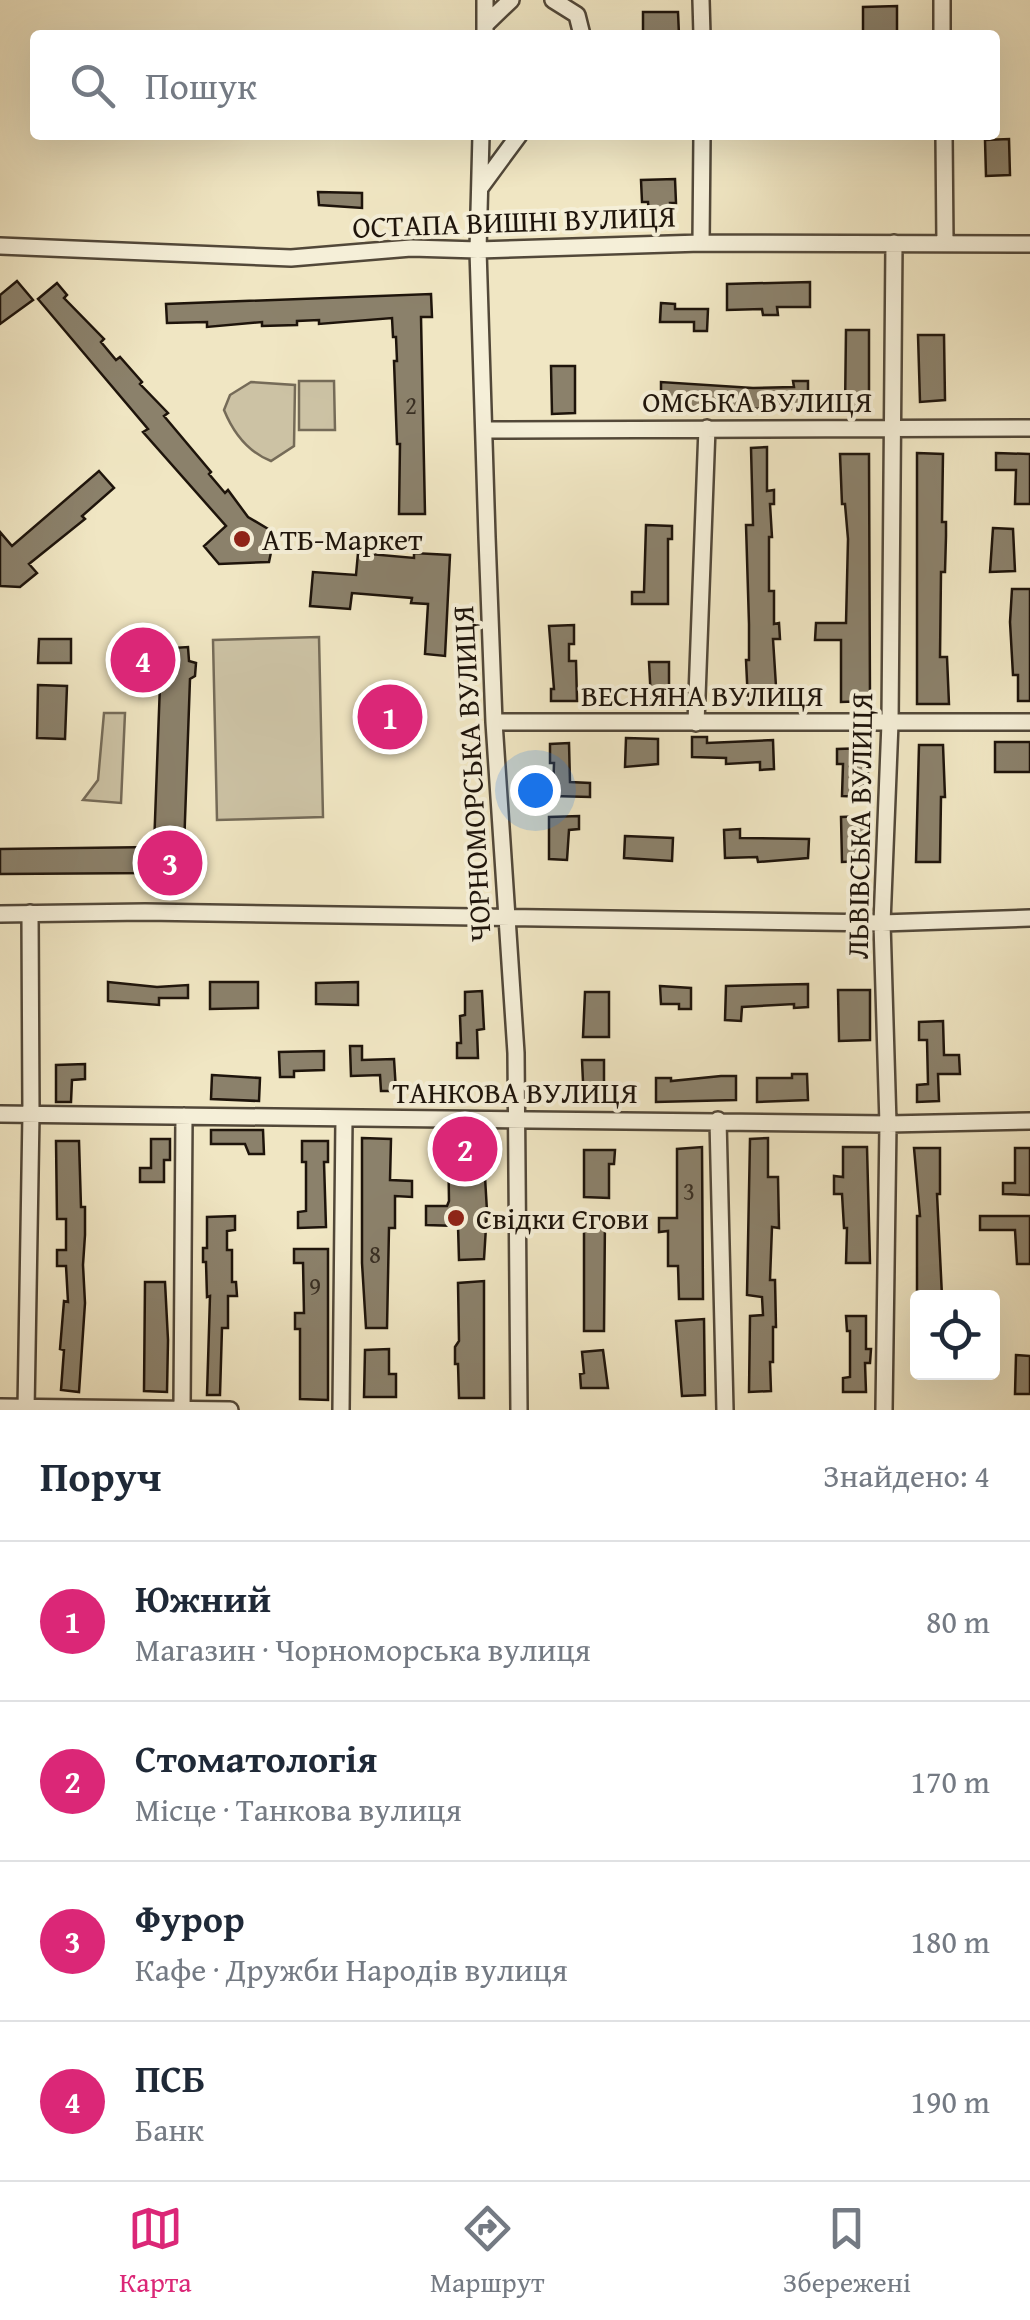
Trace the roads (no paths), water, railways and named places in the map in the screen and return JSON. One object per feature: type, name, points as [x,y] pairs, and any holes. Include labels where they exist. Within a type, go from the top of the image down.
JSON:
[{"type":"street","points":[[485,0],[486,30]]},
{"type":"street","points":[[486,30],[510,0]]},
{"type":"street","points":[[553,0],[577,15],[581,30]]},
{"type":"street","points":[[702,0],[702,30]]},
{"type":"street","points":[[942,0],[942,30]]},
{"type":"street","name":"ЧОРНОМОРСЬКА ВУЛИЦЯ","points":[[481,140],[478,250],[494,722],[516,1053],[519,1410]]},
{"type":"street","points":[[479,190],[514,140]]},
{"type":"street","points":[[701,244],[702,140]]},
{"type":"street","points":[[944,140],[945,243]]},
{"type":"street","name":"ЛЬВІВСЬКА ВУЛИЦЯ","points":[[884,1410],[888,1124],[882,923],[890,723],[894,243]]},
{"type":"street","name":"ОСТАПА ВИШНІ ВУЛИЦЯ","points":[[0,246],[291,258],[410,248],[1030,244]]},
{"type":"street","points":[[696,722],[707,428]]},
{"type":"street","name":"ОМСЬКА ВУЛИЦЯ","points":[[484,430],[1030,428]]},
{"type":"street","name":"ВЕСНЯНА ВУЛИЦЯ","points":[[494,722],[1030,722]]},
{"type":"street","points":[[26,1408],[30,913]]},
{"type":"street","points":[[0,914],[882,923],[1030,918]]},
{"type":"street","name":"ТАНКОВА ВУЛИЦЯ","points":[[0,1114],[888,1124],[1030,1121]]},
{"type":"street","points":[[182,1408],[184,1116]]},
{"type":"street","points":[[342,1410],[344,1118]]},
{"type":"street","points":[[718,1120],[725,1410]]},
{"type":"street","points":[[0,1407],[230,1410]]},
{"type":"place","name":"АТБ-Маркет","points":[[242,539]]},
{"type":"place","name":"ПСБ","points":[[143,660]]},
{"type":"place","name":"Южний","points":[[390,717]]},
{"type":"place","name":"Фурор","points":[[170,863]]},
{"type":"place","name":"Стоматологія","points":[[465,1149]]},
{"type":"place","name":"Свідки Єгови","points":[[456,1218]]}]
